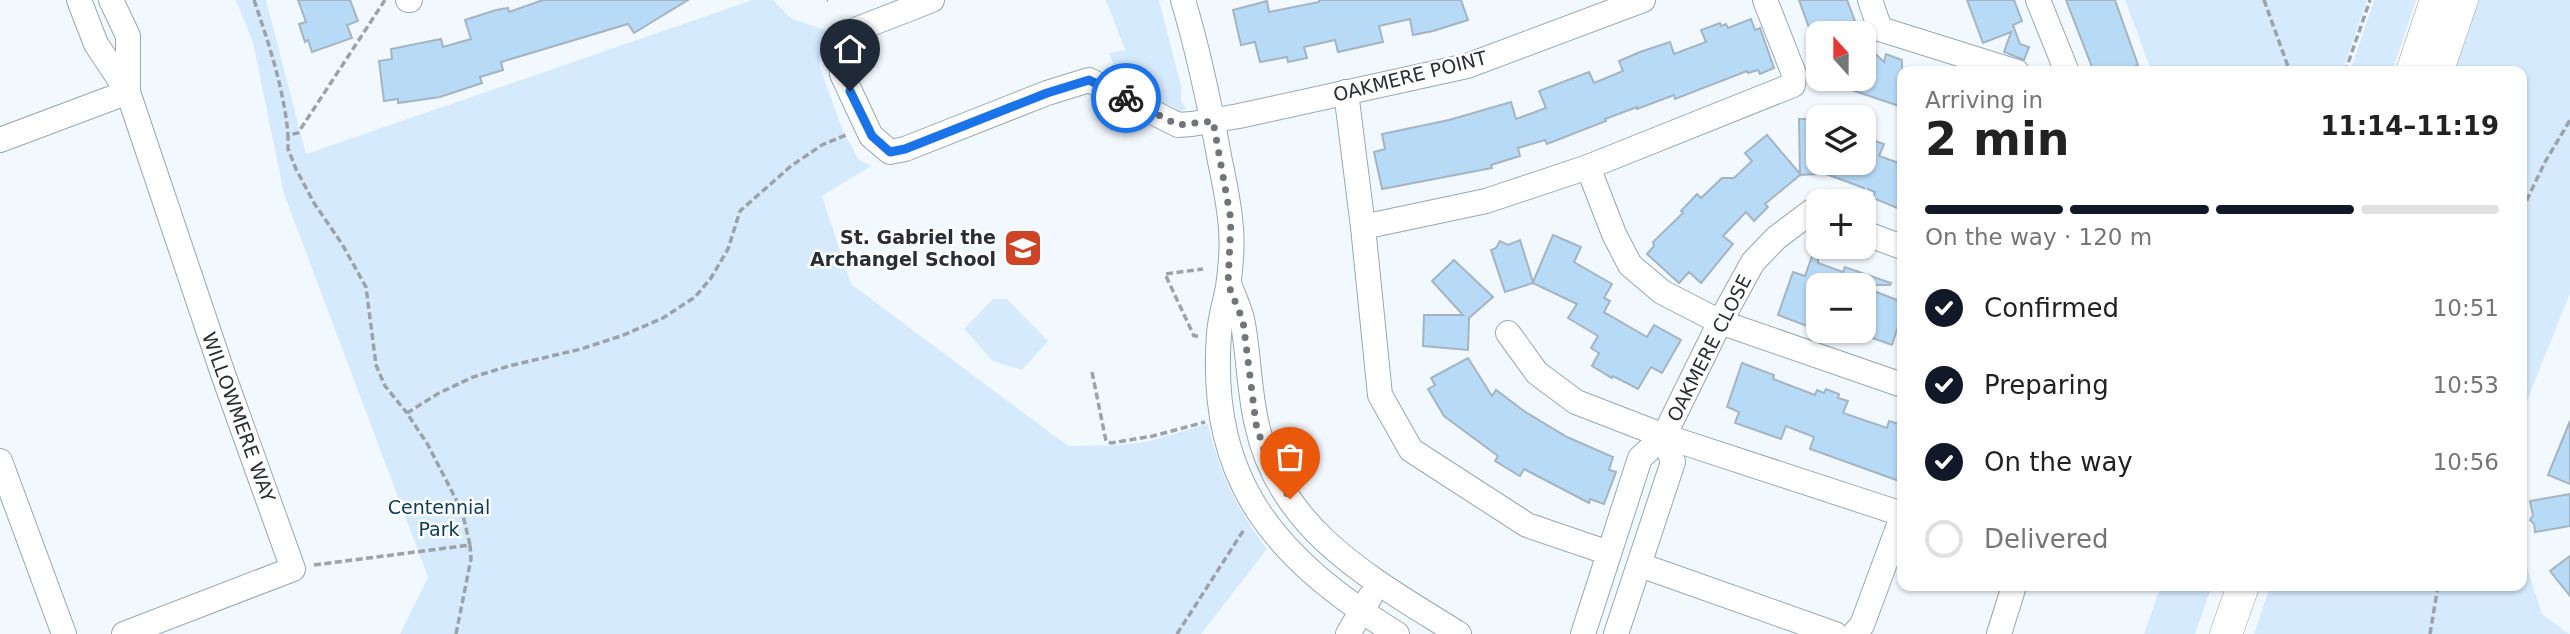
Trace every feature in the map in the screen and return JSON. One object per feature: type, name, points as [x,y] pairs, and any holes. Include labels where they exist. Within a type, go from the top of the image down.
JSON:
[{"type":"main road","points":[[2414,66],[2436,0]]},
{"type":"main road","points":[[2439,66],[2462,0]]},
{"type":"main road","points":[[2225,634],[2241,591]]},
{"type":"street","name":"WILLOWMERE WAY","points":[[79,0],[96,44],[128,92],[223,374],[293,569],[124,634]]},
{"type":"street","name":"WILLOWMERE WAY","points":[[111,0],[128,36],[128,92]]},
{"type":"street","name":"OAKMERE POINT","points":[[932,0],[855,30],[846,35],[840,45],[842,74],[872,136],[890,152],[905,149],[1047,93],[1089,80],[1178,125],[1213,121],[1467,66],[1643,0]]},
{"type":"street","points":[[1183,0],[1213,121],[1231,220],[1228,284],[1219,333],[1219,392],[1229,447],[1248,497],[1292,555],[1312,575],[1361,612],[1397,634]]},
{"type":"street","points":[[1363,227],[1486,201],[1588,167],[1793,85],[1794,74],[1765,0]]},
{"type":"street","points":[[1870,0],[1880,29],[1998,66]]},
{"type":"street","points":[[2038,0],[2065,66]]},
{"type":"street","points":[[0,141],[128,92]]},
{"type":"street","points":[[1346,92],[1380,395],[1411,450],[1527,525],[1609,554]]},
{"type":"street","points":[[1588,167],[1614,234],[1630,265],[1662,292],[1720,322],[1897,384]]},
{"type":"street","name":"OAKMERE CLOSE","points":[[1583,634],[1640,458],[1664,436],[1753,262],[1776,239],[1806,216]]},
{"type":"street","points":[[1876,237],[1897,245]]},
{"type":"street","points":[[1228,284],[1243,321],[1256,424],[1265,453],[1302,517],[1327,545],[1378,584],[1459,634]]},
{"type":"street","points":[[1508,333],[1537,373],[1576,402],[1664,436]]},
{"type":"street","name":"OAKMERE CLOSE","points":[[1664,436],[1897,514]]},
{"type":"street","name":"OAKMERE CLOSE","points":[[1616,634],[1673,462],[1664,436]]},
{"type":"street","points":[[0,461],[64,634]]},
{"type":"street","points":[[1854,634],[1862,625],[1897,530]]},
{"type":"street","points":[[1640,565],[1835,634]]},
{"type":"street","points":[[1348,634],[1378,584]]},
{"type":"street","points":[[1999,634],[2012,591]]},
{"type":"path","points":[[254,0],[267,36],[286,108],[288,149],[302,180],[366,287],[376,365],[385,386],[407,412],[428,445],[463,511],[471,559],[456,634]]},
{"type":"path","points":[[288,135],[298,134],[385,0]]},
{"type":"path","points":[[2264,0],[2288,66]]},
{"type":"path","points":[[2348,66],[2370,0]]},
{"type":"path","points":[[2527,199],[2544,162],[2570,120]]},
{"type":"path","points":[[407,412],[473,377],[581,349],[663,318],[695,297],[711,278],[728,249],[740,211],[791,166],[822,145],[848,134]]},
{"type":"path","points":[[1203,269],[1165,274],[1194,336],[1204,335]]},
{"type":"path","points":[[1092,372],[1106,440],[1111,443],[1153,436],[1210,420]]},
{"type":"path","points":[[1177,634],[1250,521]]},
{"type":"path","points":[[314,565],[470,545]]},
{"type":"path","points":[[2430,634],[2437,591]]},
{"type":"green space","name":"Centennial Park","points":[[236,0],[266,0],[306,154],[753,0],[773,0],[792,19],[829,31],[822,46],[819,65],[843,131],[859,160],[871,166],[822,196],[851,284],[1068,446],[1145,442],[1208,424],[1230,490],[1267,549],[1201,634],[400,634],[428,577],[284,194],[253,43]]},
{"type":"green space","points":[[1106,0],[1159,0],[1181,86],[1181,100],[1186,109],[1180,112],[1129,86],[1118,75],[1109,53],[1125,50]]},
{"type":"green space","points":[[2125,0],[2367,0],[2344,66],[2150,66]]},
{"type":"green space","points":[[2374,0],[2416,0],[2394,66],[2352,66]]},
{"type":"green space","points":[[2478,0],[2570,0],[2570,293],[2527,400],[2527,66],[2455,66]]},
{"type":"green space","points":[[993,299],[1007,299],[1048,341],[1022,370],[993,361],[964,329]]},
{"type":"green space","points":[[2527,568],[2542,614],[2569,634],[2254,634],[2268,591],[2527,591]]},
{"type":"green space","points":[[2159,591],[2210,591],[2195,634],[2144,634]]},
{"type":"building","points":[[298,0],[350,0],[358,21],[347,25],[352,38],[312,52],[308,40],[305,42],[299,24],[306,22]]},
{"type":"building","points":[[543,0],[688,0],[634,33],[628,24],[501,62],[503,70],[480,77],[482,83],[440,97],[398,103],[398,99],[384,101],[379,61],[392,59],[391,49],[441,39],[443,47],[471,39],[465,20],[496,10],[508,8],[509,12]]},
{"type":"building","points":[[1319,0],[1461,0],[1468,20],[1413,35],[1410,19],[1379,26],[1383,42],[1338,52],[1335,40],[1304,47],[1307,58],[1288,62],[1287,57],[1260,62],[1255,42],[1241,45],[1233,10],[1267,1],[1269,12]]},
{"type":"building","points":[[1799,0],[1847,0],[1855,21],[1807,21]]},
{"type":"building","points":[[1967,0],[2014,0],[2022,21],[2013,25],[2020,44],[2029,47],[2024,60],[2004,52],[2011,32],[1983,43]]},
{"type":"building","points":[[2066,0],[2115,0],[2138,65],[2092,66]]},
{"type":"building","points":[[1751,19],[1755,30],[1760,28],[1774,68],[1760,74],[1758,70],[1747,71],[1675,99],[1674,95],[1637,107],[1547,144],[1545,140],[1518,148],[1520,156],[1491,165],[1492,168],[1382,189],[1374,152],[1385,149],[1382,134],[1449,120],[1511,102],[1516,119],[1546,108],[1539,91],[1589,72],[1594,83],[1623,71],[1619,61],[1640,52],[1670,42],[1674,54],[1706,42],[1701,30],[1720,23],[1721,26],[1726,24],[1728,28]]},
{"type":"building","points":[[1876,54],[1884,62],[1886,54],[1902,60],[1902,66],[1897,66],[1897,105],[1855,91],[1876,91]]},
{"type":"building","points":[[1799,119],[1806,119],[1806,175],[1800,175],[1765,204],[1768,207],[1754,221],[1746,212],[1723,236],[1733,244],[1701,283],[1689,272],[1679,283],[1647,254],[1654,246],[1653,242],[1683,213],[1681,211],[1697,194],[1701,198],[1722,178],[1734,178],[1752,161],[1745,153],[1767,135],[1800,174]]},
{"type":"building","points":[[1876,141],[1884,144],[1879,156],[1897,162],[1897,208],[1876,199],[1876,189],[1864,188],[1829,175],[1876,175]]},
{"type":"building","points":[[1553,235],[1581,247],[1574,262],[1612,284],[1604,298],[1610,301],[1604,312],[1647,337],[1654,325],[1681,340],[1662,373],[1651,367],[1638,389],[1592,366],[1599,353],[1591,348],[1598,336],[1568,318],[1577,304],[1533,283],[1505,292],[1491,250],[1496,248],[1500,241],[1508,245],[1520,240],[1533,282]]},
{"type":"building","points":[[1811,259],[1818,259],[1818,263],[1843,272],[1845,267],[1862,273],[1806,273]]},
{"type":"building","points":[[1454,260],[1493,297],[1469,318],[1468,350],[1423,346],[1424,315],[1463,315],[1432,281]]},
{"type":"building","points":[[1793,272],[1805,276],[1806,273],[1806,326],[1778,315]]},
{"type":"building","points":[[1876,278],[1891,283],[1876,285]]},
{"type":"building","points":[[1876,292],[1897,300],[1897,330],[1892,345],[1876,339]]},
{"type":"building","points":[[1468,358],[1492,396],[1496,390],[1567,437],[1613,457],[1609,470],[1616,472],[1604,504],[1590,499],[1589,503],[1524,469],[1520,476],[1495,461],[1498,456],[1444,416],[1428,389],[1435,385],[1431,378]]},
{"type":"building","points":[[1742,363],[1774,375],[1773,379],[1815,395],[1817,390],[1824,393],[1826,389],[1839,394],[1838,398],[1848,401],[1843,413],[1887,428],[1889,421],[1897,423],[1897,480],[1810,449],[1814,437],[1786,426],[1781,439],[1735,423],[1739,412],[1727,407]]},
{"type":"building","points":[[2570,421],[2570,484],[2548,475]]},
{"type":"building","points":[[2570,494],[2570,526],[2535,532],[2534,524],[2530,520],[2533,515],[2530,501]]},
{"type":"building","points":[[2570,556],[2570,596],[2550,571]]},
{"type":"way so far","points":[[1126,98],[1178,125],[1213,121],[1231,220],[1228,284],[1243,321],[1256,424],[1265,453],[1290,499]]},
{"type":"place","name":"St. Gabriel the Archangel School","points":[[1023,248]]},
{"type":"route","points":[[850,91],[872,136],[890,152],[905,149],[1047,93],[1089,80],[1126,98]]}]
